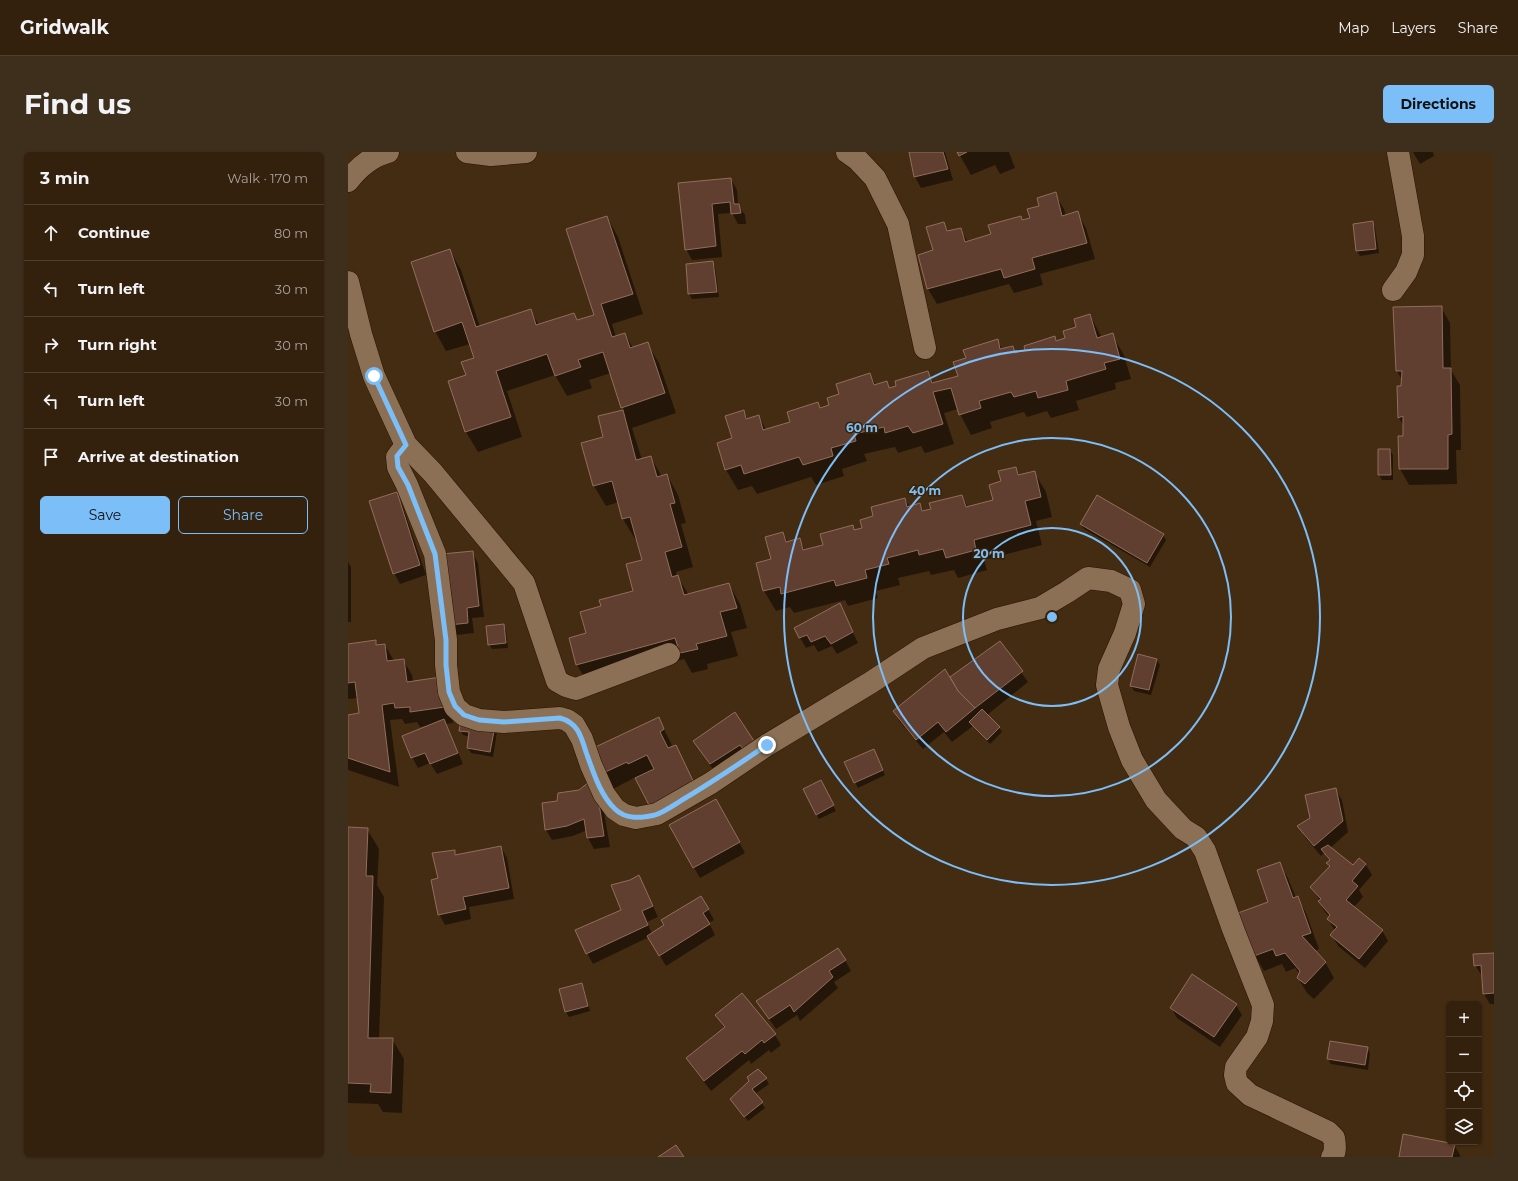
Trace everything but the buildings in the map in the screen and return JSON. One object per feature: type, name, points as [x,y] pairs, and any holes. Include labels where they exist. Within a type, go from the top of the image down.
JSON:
[{"type":"street","points":[[348,181],[356,170],[380,154],[388,152]]},
{"type":"street","points":[[467,152],[491,155],[526,152]]},
{"type":"street","points":[[847,152],[857,159],[875,178],[898,224],[925,348]]},
{"type":"street","points":[[1393,290],[1406,272],[1413,255],[1412,229],[1398,152]]},
{"type":"street","points":[[348,282],[354,338],[374,376],[406,445],[433,473],[524,583],[557,681],[576,689],[669,654]]},
{"type":"street","points":[[406,445],[397,456],[398,467],[408,485],[435,554],[446,640],[446,665],[449,692],[455,706],[464,715],[479,720],[504,722],[560,718],[567,720],[574,725],[582,739],[591,765],[604,794],[615,809],[624,815],[636,818],[657,814],[711,783],[767,745],[923,648],[997,619],[1040,608],[1088,578],[1111,581],[1130,590],[1134,604],[1125,633],[1109,669],[1107,685],[1119,727],[1132,760],[1156,800],[1183,829],[1196,837],[1205,851],[1232,929],[1263,1005],[1262,1021],[1257,1037],[1236,1067],[1235,1075],[1237,1083],[1250,1095],[1328,1132],[1334,1138],[1335,1146],[1332,1157]]},
{"type":"route","points":[[374,376],[406,445],[397,456],[398,467],[408,485],[435,554],[446,640],[446,665],[449,692],[455,706],[464,715],[479,720],[504,722],[560,718],[567,720],[574,725],[582,739],[591,765],[604,794],[615,809],[624,815],[636,818],[657,814],[711,783],[767,745]]}]
